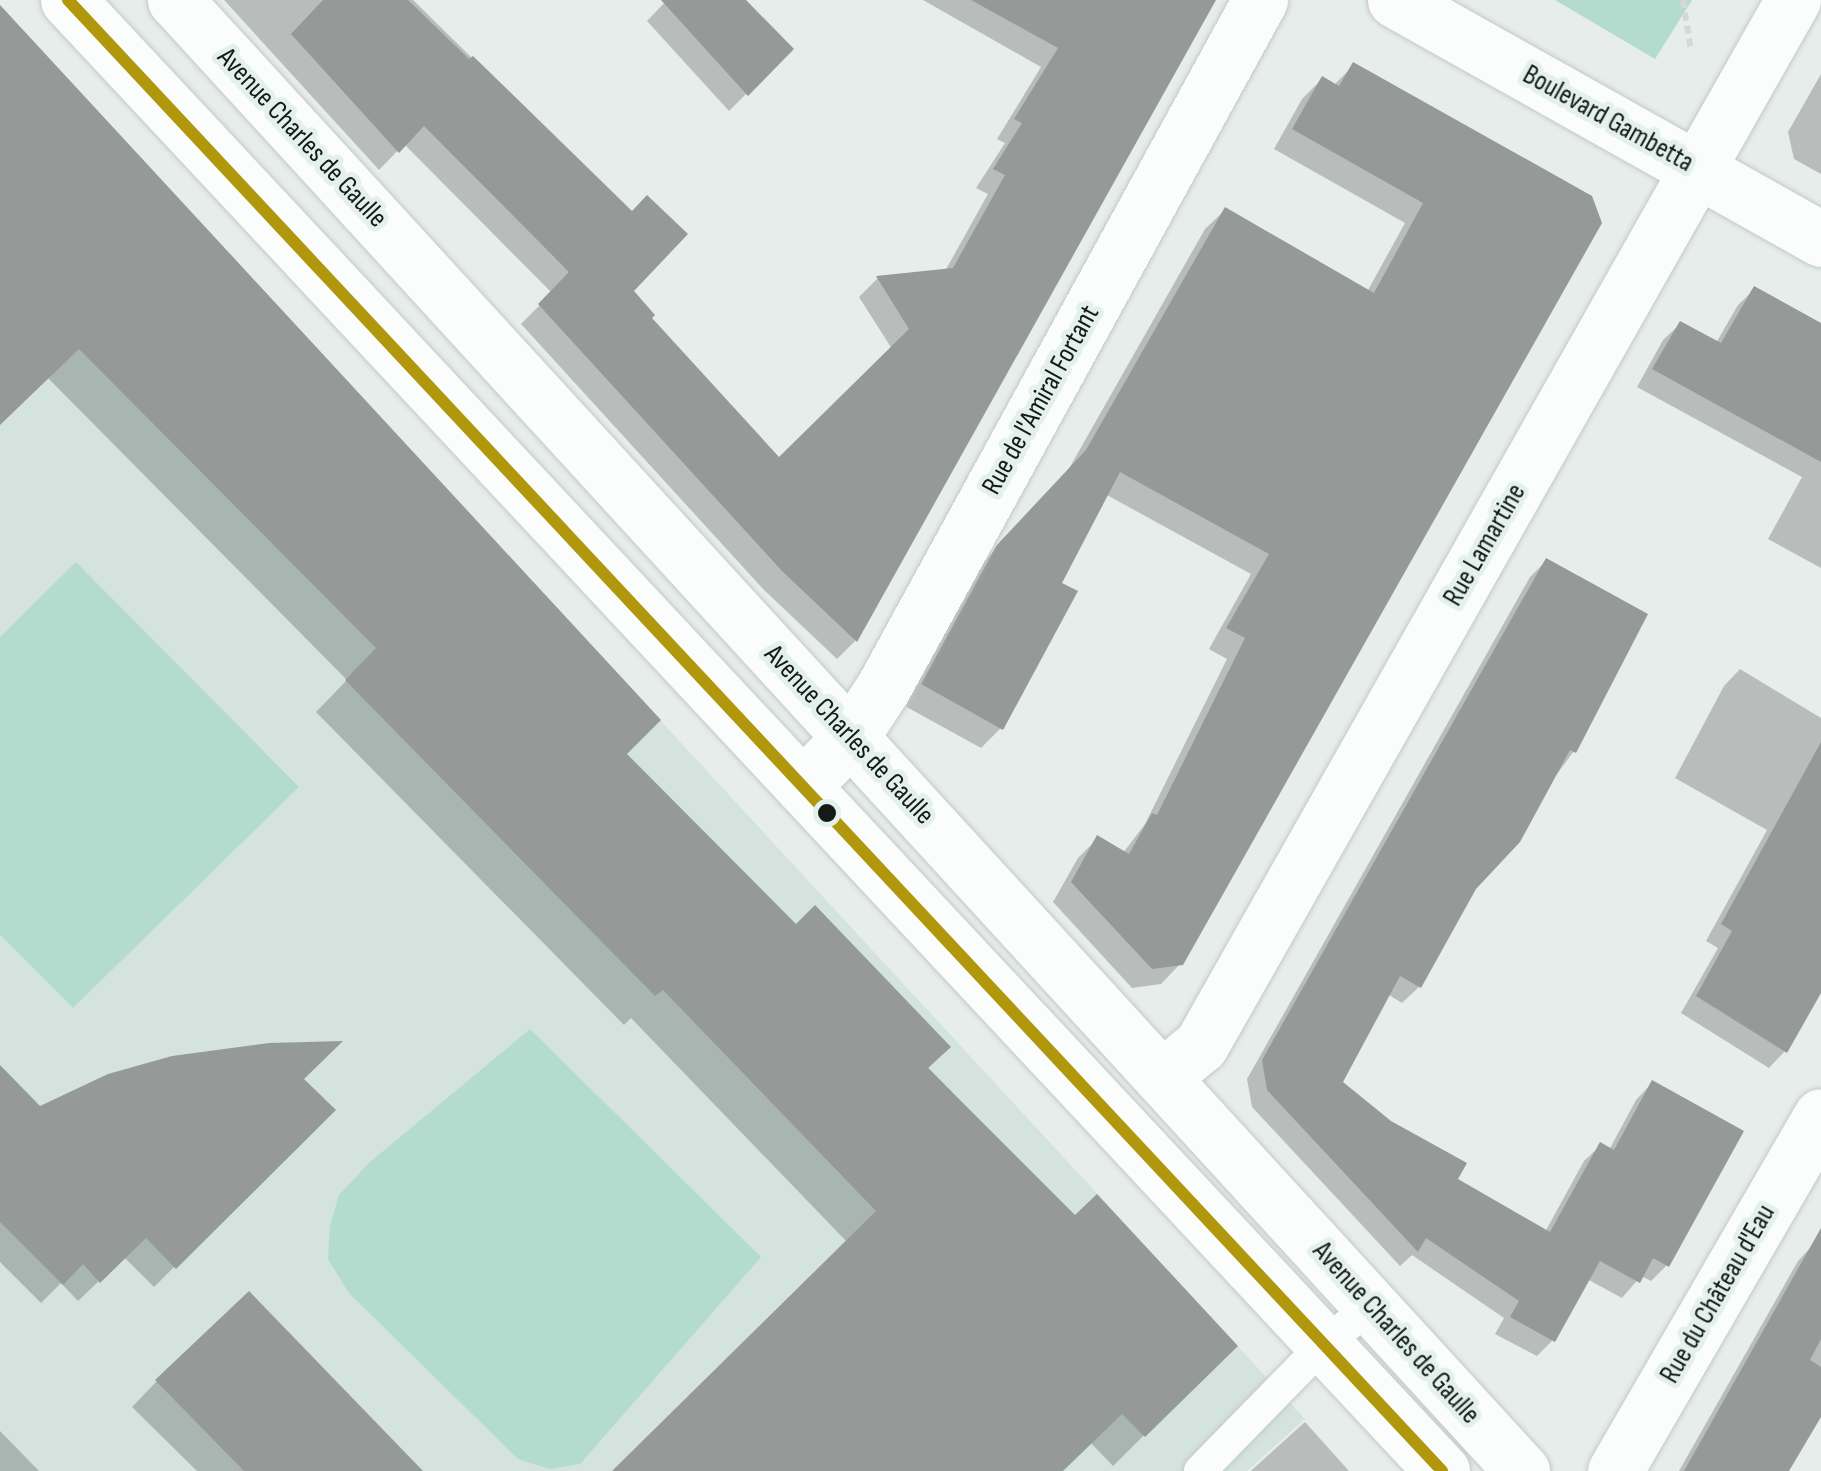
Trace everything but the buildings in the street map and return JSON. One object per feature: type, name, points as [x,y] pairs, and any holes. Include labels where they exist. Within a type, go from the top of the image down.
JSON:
[{"type":"main road","points":[[68,0],[1442,1471]]},
{"type":"main road","name":"Avenue Charles de Gaulle","points":[[175,0],[1522,1471]]},
{"type":"main road","name":"Rue de l'Amiral Fortant","points":[[802,786],[851,737],[892,671],[1260,0]]},
{"type":"main road","name":"Boulevard Gambetta","points":[[1395,0],[1821,239]]},
{"type":"main road","name":"Rue Lamartine","points":[[1162,1077],[1201,1045],[1793,0]]},
{"type":"main road","name":"Rue du Château d'Eau","points":[[1615,1471],[1821,1116]]},
{"type":"lane","points":[[1200,1471],[1324,1344],[1371,1306]]},
{"type":"shaded area","points":[[0,5],[1305,1419],[1247,1471],[0,1471]]},
{"type":"green space","points":[[1555,0],[1692,0],[1655,59]]},
{"type":"green space","points":[[76,562],[299,787],[73,1008],[0,935],[0,637]]},
{"type":"green space","points":[[530,1029],[761,1257],[580,1464],[549,1469],[518,1459],[349,1293],[328,1259],[330,1226],[339,1195],[370,1162]]},
{"type":"transit line","points":[[68,0],[1442,1471]]}]
